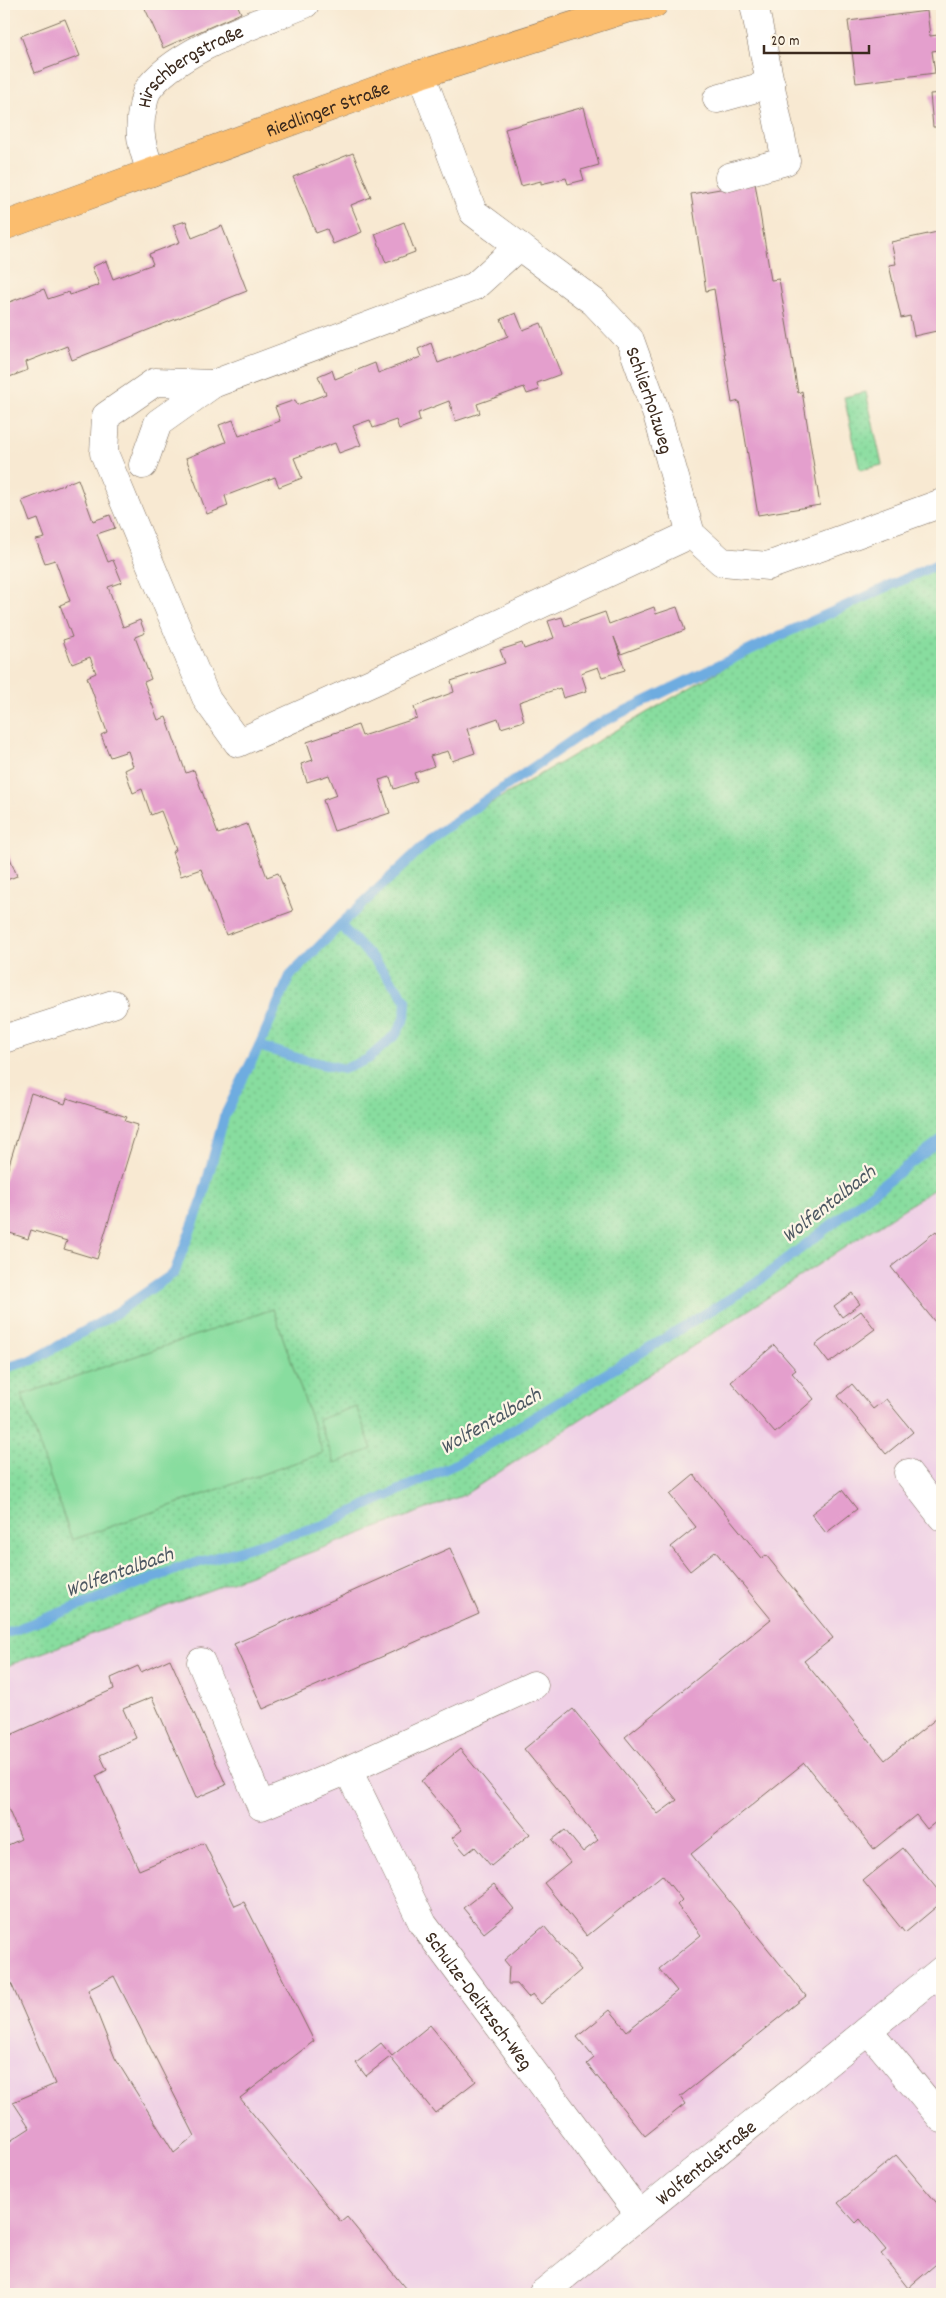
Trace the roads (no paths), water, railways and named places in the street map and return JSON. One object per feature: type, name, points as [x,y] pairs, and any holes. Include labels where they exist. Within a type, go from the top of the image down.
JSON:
[{"type":"main road","name":"Riedlinger Straße","points":[[4,226],[421,74],[626,9],[654,4]]},
{"type":"street","name":"Hirschbergstraße","points":[[151,172],[141,144],[140,121],[146,92],[171,65],[218,41],[305,4]]},
{"type":"street","points":[[729,177],[786,162],[754,4]]},
{"type":"street","name":"Schlierholzweg","points":[[421,74],[473,212],[594,302],[630,340],[658,418],[683,538]]},
{"type":"street","points":[[717,99],[771,84]]},
{"type":"street","points":[[143,465],[158,423],[213,384],[475,286],[519,246]]},
{"type":"street","points":[[213,384],[154,382],[106,416],[104,453],[207,700],[238,743],[683,538],[722,562],[768,566],[942,503]]},
{"type":"street","points":[[4,1039],[113,1004]]},
{"type":"street","points":[[908,1473],[942,1517]]},
{"type":"street","points":[[201,1662],[261,1806],[348,1770],[534,1685]]},
{"type":"street","name":"Schulze-Delitzsch-Weg","points":[[348,1770],[423,1924],[639,2214]]},
{"type":"street","name":"Wolfentalstraße","points":[[542,2294],[942,1970]]},
{"type":"street","points":[[868,2030],[942,2118]]},
{"type":"waterway","points":[[4,1368],[33,1360],[113,1315],[174,1273],[201,1203],[224,1117],[259,1046],[290,976],[340,925],[434,836],[590,728],[779,636],[942,562]]},
{"type":"waterway","points":[[259,1046],[300,1059],[344,1069],[368,1059],[396,1034],[405,1017],[406,1000],[375,961],[340,925]]},
{"type":"waterway","name":"Wolfentalbach","points":[[4,1634],[180,1568],[324,1525],[460,1462],[756,1283],[942,1139]]}]
